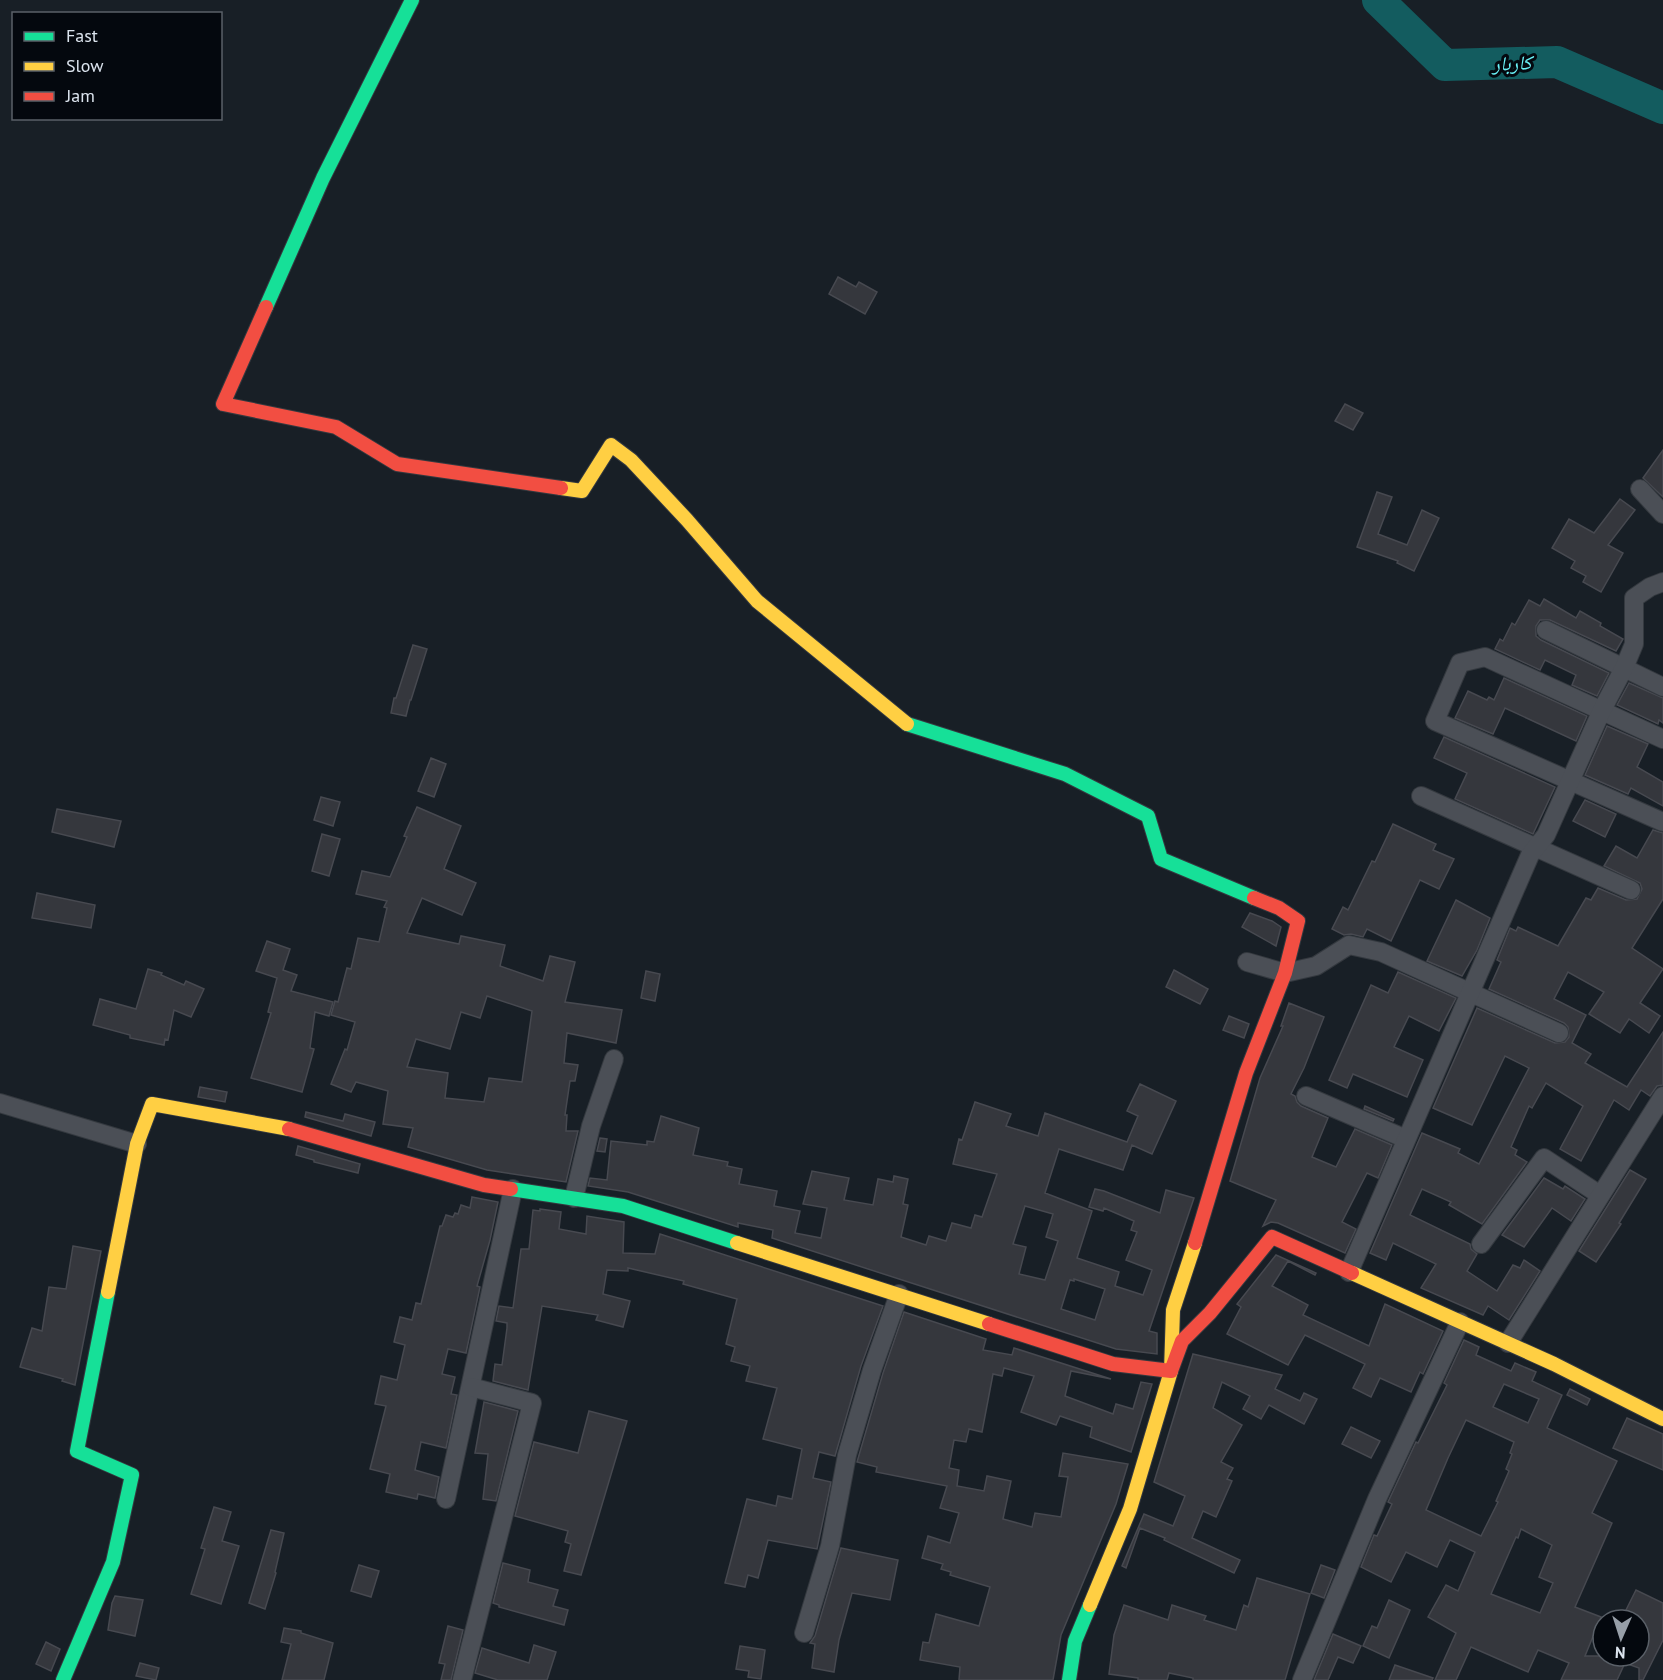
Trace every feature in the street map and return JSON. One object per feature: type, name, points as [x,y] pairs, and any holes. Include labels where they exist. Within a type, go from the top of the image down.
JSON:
[{"type":"street","points":[[412,0],[322,178],[223,404],[336,427],[397,464],[582,491],[611,445],[631,460],[757,601],[907,724],[1065,774],[1137,810],[1148,816],[1161,859],[1279,908],[1298,921],[1285,973],[1246,1073],[1209,1201],[1173,1310],[1171,1371]]},
{"type":"street","points":[[1640,489],[1663,514]]},
{"type":"street","points":[[1349,1272],[1530,855],[1546,835],[1602,710],[1624,668],[1634,644],[1634,598],[1650,587],[1663,582]]},
{"type":"street","points":[[1546,630],[1663,687]]},
{"type":"street","points":[[1663,739],[1485,657],[1460,663],[1435,721],[1663,822]]},
{"type":"street","points":[[1421,796],[1631,890]]},
{"type":"street","points":[[1247,962],[1285,973],[1316,966],[1349,945],[1381,952],[1559,1033]]},
{"type":"street","points":[[574,1198],[591,1126],[614,1059]]},
{"type":"street","points":[[1306,1096],[1406,1139]]},
{"type":"street","points":[[1508,1343],[1663,1096]]},
{"type":"street","points":[[0,1103],[137,1144]]},
{"type":"street","points":[[63,1680],[112,1562],[132,1475],[77,1452],[137,1144],[152,1104],[297,1130],[484,1185],[623,1206],[1113,1364],[1171,1371]]},
{"type":"street","points":[[1481,1244],[1544,1158],[1600,1195]]},
{"type":"street","points":[[446,1499],[513,1190]]},
{"type":"street","points":[[1069,1680],[1075,1641],[1130,1509],[1182,1341],[1210,1313],[1272,1237],[1554,1364],[1663,1419]]},
{"type":"street","points":[[804,1633],[830,1546],[847,1455],[872,1370],[898,1294]]},
{"type":"street","points":[[1302,1680],[1377,1499],[1460,1322]]},
{"type":"street","points":[[462,1680],[532,1403],[471,1387]]},
{"type":"building","points":[[838,277],[856,287],[859,282],[877,292],[865,314],[829,294]]},
{"type":"building","points":[[1345,404],[1363,413],[1353,430],[1335,421]]},
{"type":"building","points":[[1663,450],[1663,497],[1643,478]]},
{"type":"building","points":[[1377,492],[1392,497],[1378,534],[1407,545],[1422,510],[1439,518],[1414,571],[1397,563],[1398,561],[1357,547]]},
{"type":"building","points":[[1620,499],[1635,510],[1608,545],[1623,553],[1601,592],[1583,582],[1586,576],[1571,568],[1575,561],[1552,548],[1569,519],[1594,533]]},
{"type":"building","points":[[1544,599],[1576,618],[1580,611],[1623,639],[1616,651],[1550,620],[1540,620],[1536,626],[1536,636],[1541,640],[1609,673],[1597,696],[1572,685],[1576,675],[1545,660],[1540,670],[1495,649],[1500,639],[1503,641],[1512,623],[1515,625],[1529,600],[1540,606]]},
{"type":"building","points":[[413,645],[427,649],[406,716],[391,713],[394,698],[396,698]]},
{"type":"building","points":[[1504,678],[1587,716],[1576,741],[1505,708],[1493,734],[1455,718],[1468,691],[1487,700],[1489,697],[1494,700]]},
{"type":"building","points":[[1629,683],[1663,698],[1663,723],[1659,720],[1658,724],[1617,705]]},
{"type":"building","points":[[1607,726],[1648,744],[1637,767],[1663,782],[1663,806],[1631,788],[1628,794],[1585,775]]},
{"type":"building","points":[[1444,737],[1555,787],[1533,834],[1455,799],[1467,773],[1434,758]]},
{"type":"building","points":[[431,758],[446,764],[434,797],[418,791]]},
{"type":"building","points":[[321,797],[340,802],[333,826],[314,820]]},
{"type":"building","points":[[1585,800],[1616,814],[1605,837],[1573,821]]},
{"type":"building","points":[[417,807],[461,826],[444,869],[476,883],[462,915],[422,898],[407,933],[459,944],[461,936],[505,945],[500,966],[543,981],[550,956],[575,962],[565,1002],[622,1010],[616,1043],[567,1033],[564,1063],[578,1065],[575,1081],[570,1081],[565,1115],[567,1115],[566,1131],[578,1131],[566,1182],[487,1170],[408,1147],[413,1128],[383,1124],[388,1091],[356,1082],[351,1092],[331,1084],[345,1049],[347,1050],[355,1022],[331,1015],[335,1001],[338,1002],[347,968],[351,969],[358,938],[379,942],[387,908],[384,907],[387,901],[356,894],[362,871],[390,877],[407,837],[404,836]],"holes":[[[487,996],[532,1011],[522,1082],[489,1078],[484,1102],[445,1098],[448,1073],[407,1067],[416,1039],[450,1049],[461,1012],[480,1018]]]},
{"type":"building","points":[[57,809],[121,821],[114,847],[52,832]]},
{"type":"building","points":[[1393,824],[1436,844],[1433,850],[1454,859],[1439,889],[1420,880],[1391,941],[1367,929],[1363,937],[1344,935],[1332,929],[1343,907],[1348,910]]},
{"type":"building","points":[[1653,830],[1663,833],[1663,899],[1632,948],[1663,969],[1640,1003],[1660,1016],[1649,1033],[1629,1019],[1620,1033],[1589,1014],[1604,992],[1568,972],[1554,999],[1586,1015],[1572,1043],[1591,1054],[1585,1063],[1627,1087],[1663,1032],[1663,1085],[1657,1086],[1650,1096],[1641,1090],[1629,1110],[1614,1100],[1581,1161],[1560,1149],[1583,1106],[1546,1083],[1532,1108],[1529,1106],[1511,1147],[1517,1150],[1515,1155],[1527,1162],[1482,1224],[1449,1205],[1451,1202],[1422,1189],[1410,1215],[1470,1244],[1471,1249],[1477,1254],[1467,1271],[1497,1291],[1513,1265],[1520,1268],[1524,1260],[1540,1271],[1509,1320],[1488,1306],[1483,1315],[1421,1288],[1436,1264],[1393,1243],[1386,1260],[1370,1253],[1422,1133],[1460,1149],[1458,1153],[1479,1164],[1529,1068],[1505,1056],[1472,1125],[1433,1108],[1477,1008],[1555,1043],[1565,1042],[1569,1037],[1568,1027],[1564,1023],[1489,989],[1501,962],[1497,960],[1510,928],[1516,931],[1518,927],[1558,946],[1586,898],[1591,900],[1598,888],[1626,900],[1637,899],[1642,889],[1640,883],[1604,866],[1616,846],[1637,858]]},
{"type":"building","points":[[322,834],[340,839],[329,876],[312,871]]},
{"type":"building","points":[[37,893],[95,905],[91,928],[32,918]]},
{"type":"building","points":[[1456,900],[1490,918],[1477,950],[1462,976],[1427,961]]},
{"type":"building","points":[[1250,913],[1281,927],[1276,946],[1242,927]]},
{"type":"building","points":[[267,941],[290,949],[283,970],[297,975],[291,991],[333,1002],[329,1016],[315,1012],[310,1048],[314,1049],[302,1092],[251,1078],[271,1013],[268,1012],[277,978],[256,971]]},
{"type":"building","points":[[148,969],[162,973],[161,975],[184,985],[186,981],[204,989],[191,1017],[174,1010],[168,1040],[165,1039],[164,1045],[130,1038],[130,1035],[93,1025],[100,999],[136,1009]]},
{"type":"building","points":[[1174,970],[1208,989],[1200,1004],[1166,987]]},
{"type":"building","points":[[646,971],[660,974],[655,1001],[641,998]]},
{"type":"building","points":[[1398,972],[1456,998],[1439,1031],[1409,1016],[1394,1047],[1423,1060],[1407,1097],[1353,1074],[1347,1088],[1329,1080],[1371,985],[1388,993]]},
{"type":"building","points":[[1289,1003],[1324,1017],[1291,1094],[1301,1106],[1328,1118],[1312,1157],[1336,1167],[1355,1129],[1392,1145],[1378,1178],[1367,1173],[1342,1222],[1356,1229],[1345,1253],[1278,1223],[1271,1222],[1263,1226],[1276,1200],[1230,1181],[1260,1078],[1283,1026],[1281,1026]]},
{"type":"building","points":[[1229,1016],[1249,1024],[1244,1038],[1223,1030]]},
{"type":"building","points":[[1140,1084],[1176,1101],[1152,1154],[1132,1145],[1123,1170],[1059,1149],[1045,1193],[1092,1211],[1077,1258],[1119,1272],[1115,1286],[1143,1295],[1152,1270],[1126,1260],[1137,1232],[1131,1230],[1134,1221],[1104,1208],[1103,1211],[1089,1207],[1095,1189],[1160,1213],[1166,1190],[1194,1198],[1149,1331],[1157,1333],[1157,1354],[1116,1349],[772,1238],[773,1230],[738,1223],[738,1227],[628,1192],[588,1186],[590,1178],[607,1180],[611,1141],[647,1145],[647,1141],[654,1142],[661,1116],[699,1128],[693,1155],[728,1162],[727,1166],[742,1169],[739,1184],[777,1191],[774,1206],[800,1211],[795,1233],[821,1238],[827,1208],[803,1204],[812,1171],[849,1178],[844,1200],[873,1205],[878,1179],[893,1182],[894,1176],[908,1179],[903,1204],[908,1205],[901,1237],[926,1245],[929,1236],[946,1241],[952,1223],[971,1228],[975,1215],[982,1217],[997,1174],[953,1164],[959,1139],[962,1140],[975,1102],[1011,1114],[1006,1126],[1038,1136],[1045,1113],[1127,1142],[1138,1116],[1127,1111]],"holes":[[[1025,1206],[1053,1214],[1046,1237],[1058,1241],[1045,1280],[1019,1274],[1026,1247],[1013,1244]],[[1074,1279],[1105,1289],[1095,1320],[1061,1309],[1070,1280],[1074,1281]]]},
{"type":"building","points":[[200,1087],[227,1092],[225,1102],[198,1097]]},
{"type":"building","points":[[1365,1106],[1394,1119],[1393,1121],[1364,1109]]},
{"type":"building","points":[[306,1112],[343,1121],[345,1114],[375,1122],[371,1136],[305,1117]]},
{"type":"building","points":[[600,1138],[607,1139],[605,1152],[597,1151]]},
{"type":"building","points":[[298,1146],[360,1164],[358,1173],[296,1155]]},
{"type":"building","points":[[1630,1170],[1646,1179],[1619,1223],[1621,1224],[1596,1262],[1579,1251]]},
{"type":"building","points":[[1544,1178],[1563,1189],[1565,1186],[1585,1199],[1571,1221],[1552,1208],[1524,1247],[1502,1235]]},
{"type":"building","points":[[472,1197],[498,1202],[477,1286],[480,1287],[466,1353],[448,1349],[442,1374],[455,1377],[451,1394],[457,1395],[446,1448],[421,1442],[415,1470],[439,1477],[435,1498],[418,1494],[417,1499],[386,1492],[390,1474],[370,1469],[386,1406],[375,1404],[381,1376],[397,1380],[405,1345],[394,1342],[400,1317],[412,1320],[416,1303],[421,1304],[440,1226],[446,1215],[453,1217],[455,1213],[458,1214],[461,1205],[470,1208]]},
{"type":"building","points":[[540,1209],[561,1212],[559,1229],[586,1234],[587,1216],[624,1222],[623,1253],[655,1254],[660,1234],[883,1306],[861,1366],[835,1456],[819,1452],[813,1478],[831,1482],[817,1549],[768,1540],[758,1578],[748,1575],[745,1587],[725,1583],[747,1499],[776,1506],[778,1496],[792,1499],[802,1449],[763,1439],[777,1388],[746,1381],[750,1366],[731,1361],[735,1347],[726,1344],[737,1299],[683,1284],[684,1281],[628,1268],[628,1271],[607,1270],[603,1294],[630,1301],[623,1327],[596,1320],[598,1315],[542,1306],[528,1390],[493,1381],[495,1364],[502,1365],[507,1328],[507,1323],[496,1321],[499,1306],[513,1308],[521,1249],[529,1249],[533,1210],[540,1211]]},
{"type":"building","points":[[73,1246],[101,1251],[75,1385],[62,1381],[63,1379],[20,1367],[32,1328],[42,1331],[49,1287],[66,1289]]},
{"type":"building","points":[[1276,1255],[1316,1273],[1315,1275],[1288,1261],[1272,1286],[1308,1305],[1303,1315],[1369,1346],[1385,1304],[1443,1331],[1423,1374],[1420,1372],[1411,1392],[1380,1378],[1371,1397],[1353,1388],[1365,1364],[1305,1335],[1288,1365],[1227,1334],[1241,1307],[1237,1304]]},
{"type":"building","points":[[904,1312],[986,1339],[983,1350],[1012,1355],[1014,1348],[1111,1379],[1071,1371],[1065,1396],[1113,1414],[1116,1404],[1133,1409],[1141,1382],[1152,1384],[1131,1452],[1090,1437],[1092,1427],[1060,1416],[1056,1425],[1021,1412],[1034,1376],[1004,1368],[1002,1376],[993,1374],[982,1432],[969,1429],[966,1442],[954,1440],[949,1468],[959,1470],[957,1486],[984,1491],[987,1476],[1011,1481],[1003,1519],[1032,1527],[1035,1513],[1061,1517],[1068,1477],[1059,1476],[1063,1453],[1128,1464],[1116,1504],[1061,1635],[1053,1680],[959,1680],[960,1667],[920,1660],[923,1642],[929,1643],[936,1614],[979,1626],[990,1587],[950,1575],[951,1572],[941,1569],[943,1564],[922,1558],[928,1536],[950,1543],[959,1513],[940,1508],[947,1486],[876,1472],[877,1467],[857,1462],[883,1373]]},
{"type":"building","points":[[1464,1340],[1479,1347],[1476,1355],[1511,1371],[1515,1363],[1536,1372],[1532,1381],[1562,1395],[1547,1428],[1617,1461],[1592,1513],[1612,1523],[1575,1607],[1591,1613],[1591,1641],[1585,1656],[1591,1656],[1591,1668],[1623,1668],[1617,1680],[1561,1680],[1569,1663],[1538,1650],[1528,1672],[1471,1647],[1456,1680],[1435,1680],[1456,1633],[1428,1617],[1446,1585],[1458,1591],[1475,1552],[1450,1540],[1437,1567],[1406,1552],[1391,1582],[1361,1567],[1374,1535],[1377,1536],[1392,1504],[1388,1502],[1416,1442],[1418,1443],[1447,1385],[1444,1383]],"holes":[[[1504,1384],[1539,1399],[1528,1423],[1493,1407]],[[1466,1420],[1514,1442],[1506,1469],[1509,1471],[1496,1501],[1498,1502],[1481,1536],[1426,1510]],[[1521,1529],[1552,1545],[1539,1577],[1553,1583],[1540,1613],[1491,1594]]]},
{"type":"building","points":[[1193,1354],[1282,1375],[1275,1389],[1300,1401],[1304,1393],[1317,1399],[1304,1424],[1269,1405],[1261,1419],[1243,1409],[1250,1396],[1222,1382],[1213,1408],[1242,1425],[1221,1462],[1233,1468],[1227,1479],[1232,1481],[1216,1517],[1203,1511],[1192,1538],[1240,1560],[1234,1573],[1140,1528],[1126,1568],[1122,1566],[1144,1514],[1173,1526],[1185,1496],[1154,1482]]},
{"type":"building","points":[[1570,1389],[1590,1399],[1587,1405],[1567,1395]]},
{"type":"building","points":[[484,1402],[518,1411],[496,1501],[483,1499],[488,1454],[475,1453]]},
{"type":"building","points":[[589,1411],[627,1421],[581,1575],[564,1571],[571,1544],[565,1542],[568,1531],[515,1516],[534,1442],[578,1453]]},
{"type":"building","points":[[1627,1418],[1663,1434],[1663,1470],[1613,1448]]},
{"type":"building","points":[[1351,1427],[1380,1441],[1371,1458],[1342,1444]]},
{"type":"building","points":[[214,1507],[231,1512],[222,1541],[239,1546],[221,1604],[191,1594],[205,1549],[201,1548]]},
{"type":"building","points":[[271,1530],[284,1533],[276,1573],[265,1609],[249,1603]]},
{"type":"building","points":[[841,1548],[898,1560],[890,1600],[852,1593],[839,1640],[834,1672],[812,1668],[815,1644],[810,1643],[815,1636]]},
{"type":"building","points":[[503,1563],[530,1570],[528,1582],[558,1590],[553,1606],[568,1610],[564,1625],[499,1607],[493,1603]]},
{"type":"building","points":[[359,1565],[379,1571],[371,1597],[351,1591]]},
{"type":"building","points":[[1321,1565],[1335,1570],[1324,1598],[1311,1593]]},
{"type":"building","points":[[1257,1578],[1310,1594],[1285,1680],[1193,1680],[1193,1678],[1169,1673],[1167,1680],[1138,1680],[1138,1678],[1109,1674],[1114,1635],[1124,1605],[1168,1620],[1172,1605],[1206,1616],[1204,1620],[1236,1630],[1244,1605],[1248,1607]]},
{"type":"building","points":[[1636,1590],[1663,1603],[1663,1640],[1651,1664],[1651,1608],[1627,1608]]},
{"type":"building","points":[[115,1596],[143,1600],[135,1636],[108,1630]]},
{"type":"building","points":[[1389,1600],[1410,1610],[1389,1658],[1363,1646],[1372,1626],[1377,1628]]},
{"type":"building","points":[[448,1626],[463,1630],[451,1680],[441,1680],[445,1664],[439,1663]]},
{"type":"building","points":[[284,1628],[301,1631],[301,1633],[333,1643],[324,1680],[282,1680],[291,1644],[281,1642]]},
{"type":"building","points":[[1333,1634],[1361,1646],[1353,1663],[1338,1657],[1328,1680],[1314,1680]]},
{"type":"building","points":[[46,1642],[60,1649],[51,1671],[36,1664]]},
{"type":"building","points":[[534,1645],[556,1652],[547,1680],[498,1680],[475,1673],[482,1648],[529,1663]]},
{"type":"building","points":[[740,1646],[765,1650],[761,1679],[748,1677],[749,1671],[736,1669]]},
{"type":"building","points":[[140,1663],[159,1668],[156,1680],[136,1676]]},
{"type":"building","points":[[1395,1665],[1433,1678],[1432,1680],[1389,1680]]},
{"type":"building","points":[[1639,1668],[1649,1668],[1643,1680],[1639,1680]]},
{"type":"waterway","name":"کاربار","points":[[1378,0],[1445,65],[1557,62],[1663,108]]},
{"type":"traffic: fast","points":[[266,307],[323,178],[412,0]]},
{"type":"traffic: fast","points":[[907,724],[1065,774],[1148,816],[1161,859],[1254,898]]},
{"type":"traffic: fast","points":[[511,1189],[623,1206],[737,1243]]},
{"type":"traffic: fast","points":[[63,1680],[113,1562],[132,1475],[77,1451],[108,1292]]},
{"type":"traffic: fast","points":[[1069,1680],[1075,1641],[1090,1605]]},
{"type":"traffic: slow","points":[[561,488],[582,491],[611,445],[631,460],[757,601],[907,724]]},
{"type":"traffic: slow","points":[[108,1292],[137,1144],[152,1104],[289,1129]]},
{"type":"traffic: slow","points":[[737,1243],[989,1324]]},
{"type":"traffic: slow","points":[[1090,1605],[1130,1509],[1171,1371],[1173,1310],[1195,1243]]},
{"type":"traffic: slow","points":[[1352,1273],[1554,1364],[1663,1419]]},
{"type":"traffic: jam","points":[[266,307],[223,404],[336,427],[397,464],[561,488]]},
{"type":"traffic: jam","points":[[1195,1243],[1246,1073],[1285,973],[1298,921],[1279,908],[1254,898]]},
{"type":"traffic: jam","points":[[289,1129],[484,1185],[511,1189]]},
{"type":"traffic: jam","points":[[989,1324],[1113,1364],[1171,1371],[1182,1341],[1210,1313],[1272,1237],[1352,1273]]}]
